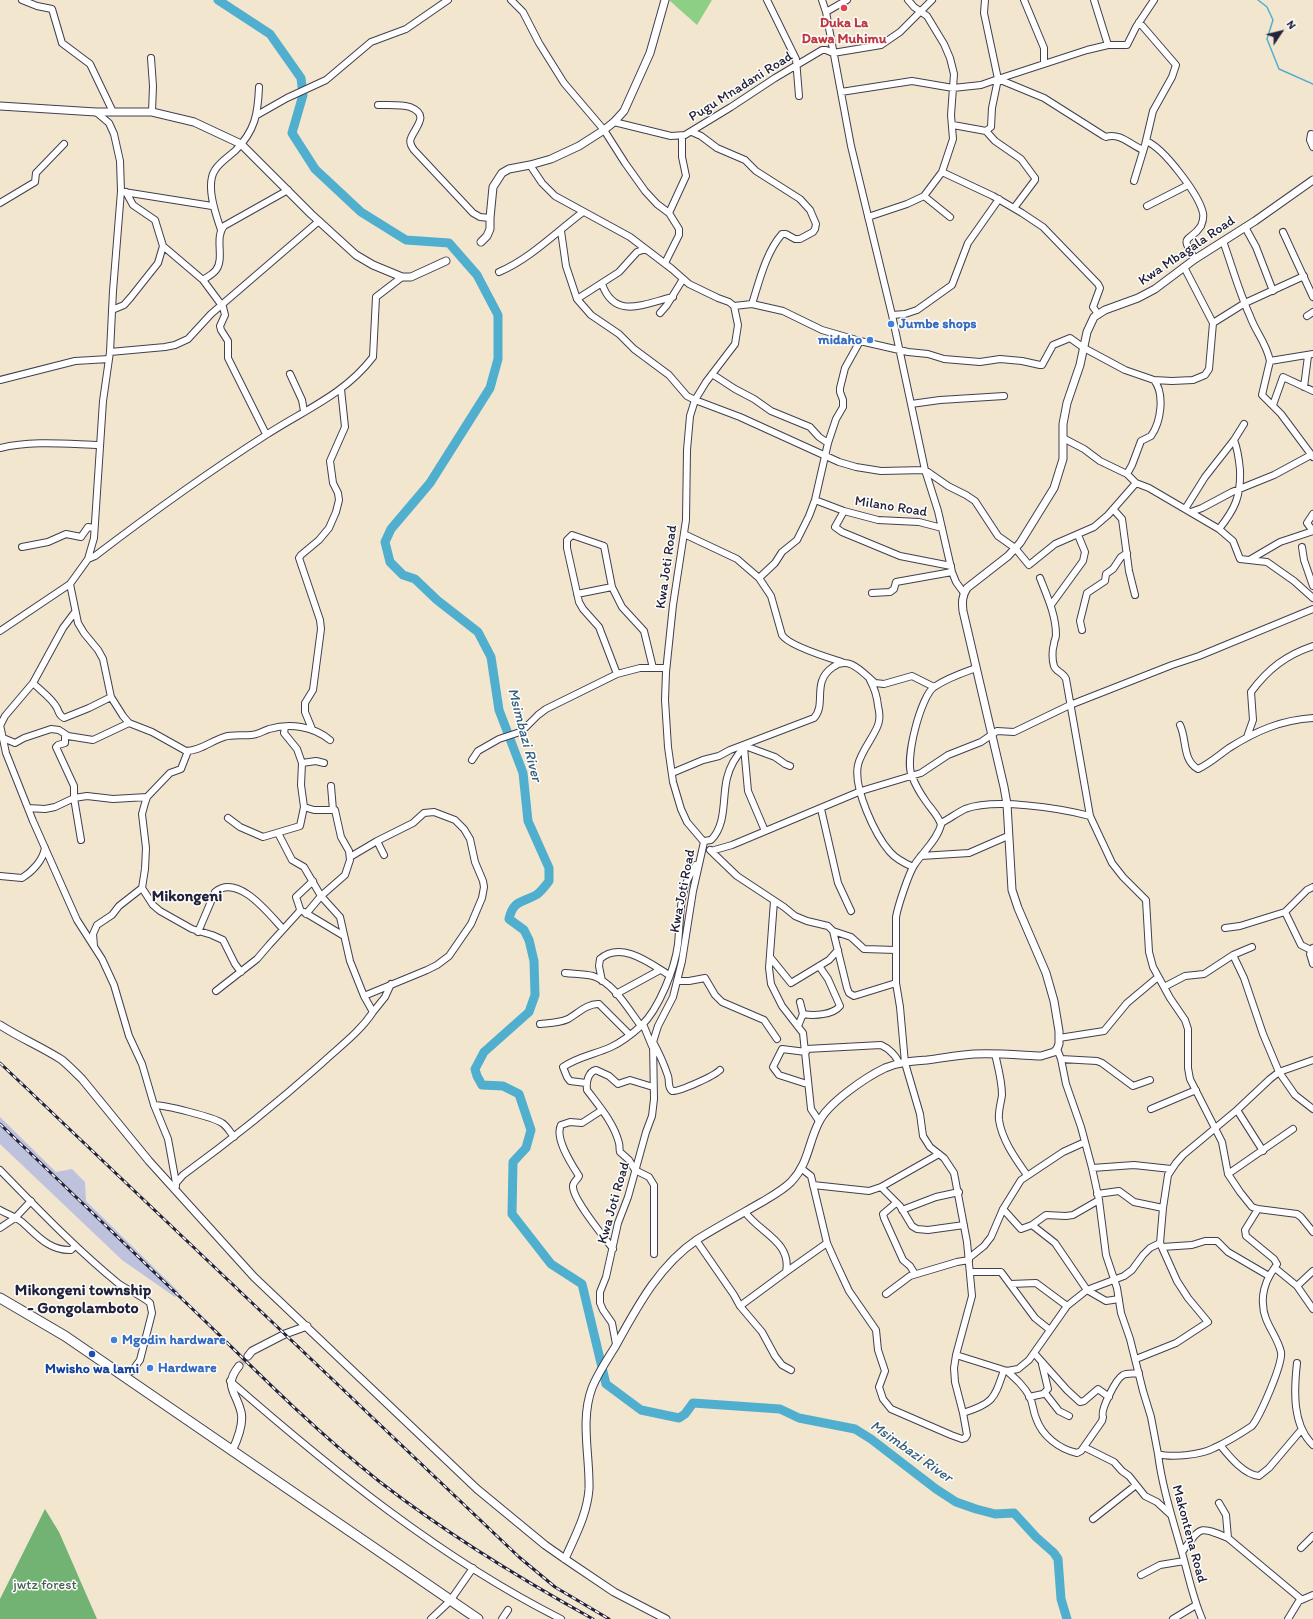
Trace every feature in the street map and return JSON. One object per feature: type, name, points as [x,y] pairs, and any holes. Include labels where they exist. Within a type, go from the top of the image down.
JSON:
[{"type":"main road","points":[[0,1298],[65,1336],[478,1619]]},
{"type":"street","points":[[22,0],[37,6],[52,9],[62,43],[90,64],[113,112]]},
{"type":"street","points":[[257,115],[287,98],[326,80],[371,42],[406,29],[448,0]]},
{"type":"street","points":[[510,0],[523,12],[564,83],[604,130],[645,191],[657,204],[669,213],[679,229],[680,235],[665,264]]},
{"type":"street","points":[[481,242],[487,236],[490,229],[493,187],[497,179],[510,169],[551,159],[579,146],[604,130],[624,111],[650,53],[665,0]]},
{"type":"street","points":[[767,0],[796,59],[799,96]]},
{"type":"street","points":[[822,0],[826,12],[840,92],[892,315],[898,350],[926,470],[942,528],[951,569],[956,582],[964,593]]},
{"type":"street","points":[[826,12],[847,0]]},
{"type":"street","points":[[868,217],[907,204],[924,196],[942,172],[953,139],[951,115],[953,69],[948,52],[927,16],[914,7],[908,0]]},
{"type":"street","name":"Pugu Mnadani Road","points":[[614,122],[671,136],[682,136],[692,132],[775,78],[822,50],[833,53],[881,45],[900,32],[932,0]]},
{"type":"street","points":[[985,0],[984,13],[998,79],[992,108],[991,127],[986,131]]},
{"type":"street","points":[[1024,0],[1045,50],[1044,64]]},
{"type":"street","points":[[1094,0],[1108,45]]},
{"type":"street","points":[[840,92],[912,81],[953,88],[981,85],[1087,50],[1108,45],[1127,45],[1139,22],[1154,0]]},
{"type":"street","points":[[1134,181],[1153,111],[1172,77],[1176,65],[1139,22]]},
{"type":"street","points":[[151,58],[153,86],[152,112]]},
{"type":"street","points":[[998,79],[1044,98],[1104,136],[1112,135],[1120,137],[1143,150]]},
{"type":"street","points":[[203,280],[212,274],[218,266],[221,230],[212,206],[212,178],[214,171],[241,144],[253,127],[257,115],[259,87]]},
{"type":"street","points":[[378,105],[410,107],[417,112],[421,120],[410,142],[414,150],[473,213],[480,217],[490,218]]},
{"type":"street","points":[[0,106],[96,112],[152,112],[194,122],[241,144],[318,221],[356,255],[373,265],[402,277],[411,277],[446,261]]},
{"type":"street","points":[[0,631],[70,584],[88,559],[94,528],[103,401],[110,352],[112,292],[124,192],[120,161],[114,134],[109,123],[96,112]]},
{"type":"street","points":[[952,125],[986,131],[995,141],[1024,162],[1035,180],[1014,208]]},
{"type":"street","points":[[692,132],[701,136],[717,148],[745,160],[756,171],[800,199],[810,210],[815,220],[815,229],[804,237],[795,239],[786,234],[782,234],[778,239],[763,270],[752,304]]},
{"type":"street","points":[[1310,134],[1310,140],[1313,147]]},
{"type":"street","name":"Pugu Mnadani Road","points":[[669,213],[686,176],[681,151],[682,136]]},
{"type":"street","points":[[1146,141],[1157,146],[1163,156],[1171,162],[1199,202],[1203,214],[1201,226],[1186,241],[1187,247],[1195,259]]},
{"type":"street","points":[[0,203],[35,182],[38,172],[64,144]]},
{"type":"street","points":[[530,165],[542,183],[555,196],[630,237],[696,288],[729,302],[734,306],[752,304],[783,312],[822,330],[860,341],[898,350],[928,354],[944,359],[980,362],[1000,359],[1042,365],[1054,345],[1068,338],[1125,370],[1154,380],[1193,380],[1205,376],[1209,369],[1213,323],[1184,267]]},
{"type":"street","points":[[565,1559],[581,1525],[587,1503],[589,1478],[586,1415],[589,1396],[597,1376],[637,1307],[653,1283],[671,1263],[696,1240],[790,1184],[802,1169],[819,1121],[837,1101],[872,1076],[888,1067],[902,1063],[974,1054],[1041,1056],[1048,1055],[1057,1049],[1059,1038],[1051,987],[1012,890],[1007,804],[962,601],[967,588],[1015,548],[1025,535],[1054,488],[1063,459],[1063,424],[1067,404],[1090,324],[1098,314],[1093,307],[1100,288],[1098,284],[1043,227],[1014,208],[942,172]]},
{"type":"street","name":"Kwa Mbagala Road","points":[[1098,314],[1147,294],[1195,259],[1245,227],[1313,180]]},
{"type":"street","points":[[1147,206],[1188,186]]},
{"type":"street","points":[[221,230],[228,223],[248,214],[288,190]]},
{"type":"street","points":[[124,192],[212,206]]},
{"type":"street","points":[[124,192],[133,204],[155,220],[163,246],[203,280],[221,305],[225,313],[220,326],[228,341],[228,358],[266,434]]},
{"type":"street","points":[[924,196],[950,217]]},
{"type":"street","points":[[892,315],[906,314],[917,310],[952,285],[968,243],[998,200]]},
{"type":"street","points":[[499,272],[516,264],[583,212]]},
{"type":"street","points":[[110,352],[165,347],[188,339],[221,305],[318,221]]},
{"type":"street","points":[[1245,227],[1256,247],[1273,291]]},
{"type":"street","points":[[560,231],[566,266],[577,299],[591,316],[619,334],[634,349],[669,375],[683,392],[695,400],[740,418],[824,456],[856,468],[884,471],[926,470],[948,486],[971,498],[979,506],[998,536],[1015,548],[1029,565],[1051,546],[1094,527],[1113,509],[1136,483]]},
{"type":"street","points":[[1282,232],[1313,297]]},
{"type":"street","points":[[1191,512],[1283,471],[1312,456],[1285,419],[1262,395],[1270,361],[1263,340],[1250,316],[1223,241]]},
{"type":"street","points":[[112,310],[124,305],[131,297],[158,263],[163,246]]},
{"type":"street","points":[[577,299],[602,284],[624,268],[637,252],[645,249]]},
{"type":"street","points":[[1213,323],[1245,303],[1304,276]]},
{"type":"street","points":[[88,559],[95,556],[266,434],[304,411],[320,404],[341,389],[374,357],[376,297],[402,277]]},
{"type":"street","points":[[660,314],[673,297],[683,279]]},
{"type":"street","points":[[602,284],[613,300],[621,306],[627,308],[634,308],[673,297]]},
{"type":"street","name":"Kwa Joti Road","points":[[615,1347],[612,1324],[602,1310],[600,1303],[600,1292],[614,1249],[618,1223],[628,1197],[646,1132],[652,1116],[653,1044],[658,1026],[673,997],[682,961],[698,862],[704,843],[691,827],[681,809],[672,773],[665,710],[666,668],[673,605],[687,513],[686,454],[688,425],[695,400],[712,374],[735,344],[738,325],[734,306]]},
{"type":"street","points":[[1307,316],[1313,312]]},
{"type":"street","points":[[759,578],[774,563],[782,552],[796,540],[809,516],[815,500],[828,443],[836,419],[843,407],[840,388],[846,368],[860,341]]},
{"type":"street","points":[[1270,361],[1310,355],[1304,387]]},
{"type":"street","points":[[0,380],[75,361],[109,359]]},
{"type":"street","points":[[290,374],[302,400],[304,411]]},
{"type":"street","points":[[712,374],[771,411],[810,427],[819,437],[828,443]]},
{"type":"street","points":[[1273,405],[1282,377],[1313,391]]},
{"type":"street","points":[[1127,474],[1141,441],[1151,436],[1157,424],[1161,394],[1154,380]]},
{"type":"street","points":[[312,729],[305,712],[305,703],[313,690],[321,629],[320,620],[299,558],[319,540],[329,528],[336,512],[339,500],[338,493],[333,483],[330,460],[346,427],[341,389]]},
{"type":"street","points":[[911,404],[940,400],[1004,396]]},
{"type":"street","points":[[1185,509],[1205,477],[1234,440],[1244,424]]},
{"type":"street","points":[[1063,438],[1084,449],[1100,461],[1127,474],[1136,483],[1149,488],[1219,529],[1233,541],[1240,559],[1251,559],[1267,562],[1294,581],[1313,598]]},
{"type":"street","points":[[1219,529],[1228,518],[1240,489],[1239,454],[1234,440]]},
{"type":"street","points":[[0,448],[14,445],[33,444],[100,445]]},
{"type":"street","name":"Milano Road","points":[[815,500],[844,511],[878,520],[919,522],[942,528]]},
{"type":"street","points":[[1113,509],[1122,519],[1135,595]]},
{"type":"street","points":[[844,511],[835,525],[835,528],[884,551],[951,569]]},
{"type":"street","points":[[1251,559],[1280,542],[1313,531],[1307,524],[1313,514]]},
{"type":"street","points":[[22,546],[48,542],[66,534],[81,537],[88,527],[94,528]]},
{"type":"street","points":[[616,674],[600,630],[581,607],[567,548],[567,540],[572,534],[604,546],[612,587],[622,607],[644,631],[653,668]]},
{"type":"street","points":[[684,534],[737,559],[759,578],[771,596],[784,639],[793,644],[842,662],[852,664],[874,683],[884,684],[912,676],[934,687]]},
{"type":"street","points":[[1051,605],[1083,561],[1085,552],[1078,535]]},
{"type":"street","points":[[1302,546],[1304,560],[1313,586]]},
{"type":"street","points":[[1082,630],[1080,621],[1087,593],[1105,581],[1106,574],[1113,569],[1121,557],[1127,553]]},
{"type":"street","points":[[872,593],[890,592],[893,591],[896,582],[951,569]]},
{"type":"street","points":[[1040,578],[1051,605],[1056,636],[1053,648],[1053,665],[1057,671],[1065,676],[1090,816],[1112,862],[1123,877],[1146,900],[1149,952],[1152,967],[1186,1023],[1188,1029],[1188,1068],[1190,1078],[1222,1142],[1228,1174],[1248,1203],[1258,1209],[1297,1214],[1313,1232]]},
{"type":"street","points":[[70,584],[75,612],[81,628],[103,659],[111,697],[129,723],[152,732],[179,748],[188,751],[226,736],[252,735],[273,728],[285,727],[312,729],[330,740]]},
{"type":"street","points":[[577,594],[612,587]]},
{"type":"street","points":[[711,851],[732,845],[792,819],[821,809],[860,791],[925,771],[948,755],[992,736],[997,731],[1014,732],[1070,705],[1199,656],[1313,609]]},
{"type":"street","points":[[75,612],[62,628],[33,683],[5,716],[0,726],[6,753],[18,787],[77,920],[107,968],[114,986],[126,1028],[142,1064],[154,1105],[168,1139],[176,1186]]},
{"type":"street","points":[[1247,737],[1253,720],[1251,692],[1280,661],[1301,650],[1313,646]]},
{"type":"street","points":[[672,773],[814,718],[818,709],[823,677],[833,666],[842,662]]},
{"type":"street","points":[[472,760],[478,751],[499,739],[520,732],[541,712],[616,674],[640,668],[666,668]]},
{"type":"street","points":[[802,1169],[811,1176],[827,1244],[849,1291],[876,1330],[878,1350],[885,1371],[879,1387],[886,1404],[891,1409],[962,1439],[966,1437],[964,1413],[955,1382],[954,1368],[956,1355],[972,1296],[969,1259],[954,1173],[939,1154],[930,1147],[923,1136],[920,1114],[902,1063],[900,1007],[896,983],[896,917],[912,867],[941,827],[941,823],[924,799],[912,776],[910,769],[911,743],[926,698],[934,687],[955,676],[976,668]]},
{"type":"street","points":[[868,677],[876,691],[879,721],[866,744],[857,766],[860,791],[874,828],[883,843],[899,860],[912,867]]},
{"type":"street","points":[[33,683],[50,698],[57,707],[61,717],[64,718],[111,697]]},
{"type":"street","points":[[1180,725],[1184,734],[1186,753],[1194,767],[1198,769],[1263,728],[1313,718]]},
{"type":"street","points":[[3,738],[15,743],[51,728],[59,730],[65,735],[93,740],[129,723]]},
{"type":"street","points":[[228,818],[240,826],[263,837],[300,826],[304,807],[301,781],[302,763],[297,749],[284,733],[285,727]]},
{"type":"street","points":[[65,735],[65,743],[56,747],[72,778],[75,790],[74,798],[80,840]]},
{"type":"street","points":[[745,746],[775,758],[790,766]]},
{"type":"street","points":[[745,746],[748,791],[765,831]]},
{"type":"street","points":[[745,746],[735,758],[730,770],[726,785],[724,812],[716,833],[711,840],[704,843],[737,876],[795,916],[807,921],[828,926],[833,931],[851,937],[864,949],[896,950]]},
{"type":"street","points":[[188,751],[180,769],[170,773],[148,797],[142,814],[146,848],[142,888],[153,905],[160,911],[198,932],[212,935],[223,940],[234,964],[240,972]]},
{"type":"street","points":[[302,763],[316,761],[324,764]]},
{"type":"street","points":[[306,914],[321,896],[345,875],[350,857],[349,851],[341,836],[336,812],[333,810],[331,786]]},
{"type":"street","points":[[28,808],[40,810],[55,807],[74,798],[87,796],[113,799],[148,797]]},
{"type":"street","points":[[941,823],[966,809],[1007,804],[1069,811],[1090,816]]},
{"type":"street","points":[[304,807],[314,810],[333,810]]},
{"type":"street","points":[[821,809],[838,883],[851,911]]},
{"type":"street","points":[[350,857],[376,841],[408,826],[424,813],[434,812],[455,820],[464,829],[470,839],[475,862],[484,881],[482,898],[471,924],[453,953],[437,965],[364,996]]},
{"type":"street","points":[[278,833],[292,860],[304,867],[321,896],[340,917],[350,961],[364,996],[373,1012]]},
{"type":"street","points":[[921,856],[969,853],[1008,836]]},
{"type":"street","points":[[376,841],[384,854]]},
{"type":"street","points":[[0,876],[19,879],[26,876],[40,861],[44,855],[45,848]]},
{"type":"street","points":[[586,1083],[570,1081],[563,1067],[611,1047],[630,1035],[642,1025],[661,998],[677,952],[680,903],[692,871],[698,862]]},
{"type":"street","points":[[313,880],[296,896],[300,908],[306,914],[344,936]]},
{"type":"street","points":[[1224,928],[1240,926],[1285,912],[1307,890],[1313,887]]},
{"type":"street","points":[[96,951],[93,938],[94,928],[112,915],[119,906],[142,888]]},
{"type":"street","points":[[198,932],[215,892],[219,889],[228,888],[237,889],[248,894],[283,929]]},
{"type":"street","points":[[774,901],[769,968],[771,984],[782,1006],[803,1033],[806,1050],[807,1084],[811,1109],[819,1121]]},
{"type":"street","points":[[216,991],[258,959],[269,944],[299,912],[300,908]]},
{"type":"street","points":[[1285,912],[1301,945],[1304,948],[1312,949],[1311,959],[1313,964]]},
{"type":"street","points":[[833,931],[847,988],[851,995],[854,996],[896,983]]},
{"type":"street","points":[[1164,987],[1185,976],[1204,974],[1232,955],[1252,947]]},
{"type":"street","points":[[770,957],[791,983],[829,960],[838,950]]},
{"type":"street","points":[[602,981],[599,962],[604,956],[616,953],[636,956],[669,975]]},
{"type":"street","points":[[1232,955],[1244,978],[1263,1034],[1279,1072],[1295,1095],[1313,1109]]},
{"type":"street","points":[[803,1014],[816,1016],[837,1009],[840,1006],[828,979],[819,966]]},
{"type":"street","points":[[616,994],[660,970]]},
{"type":"street","points":[[565,973],[591,976],[602,981],[616,994],[642,1025],[653,1044],[664,1064],[668,1077],[668,1086],[672,1091],[679,1091],[711,1076],[720,1070]]},
{"type":"street","points":[[1059,1038],[1104,1032],[1127,1003],[1158,977]]},
{"type":"street","points":[[677,981],[689,981],[705,978],[715,995],[722,1002],[764,1020],[777,1039]]},
{"type":"street","points":[[176,1186],[183,1175],[234,1137],[342,1046],[365,1023],[385,996],[391,984]]},
{"type":"street","points":[[798,1026],[803,1014],[800,1002]]},
{"type":"street","points":[[540,1024],[556,1023],[567,1019],[595,1003],[599,1004],[630,1035]]},
{"type":"street","points":[[0,1025],[15,1035],[51,1053],[72,1069],[82,1079],[149,1161],[176,1186],[254,1277],[477,1489],[545,1545],[565,1559],[614,1592],[666,1619]]},
{"type":"street","points":[[807,1084],[779,1075],[773,1067],[782,1049],[806,1050],[880,1045],[902,1063]]},
{"type":"street","name":"Makontena Road","points":[[1057,1049],[1061,1059],[1066,1084],[1092,1168],[1098,1197],[1103,1240],[1119,1299],[1121,1313],[1136,1359],[1151,1417],[1156,1451],[1158,1454],[1164,1488],[1171,1515],[1196,1605],[1202,1619]]},
{"type":"street","points":[[995,1054],[1002,1094],[999,1114],[1000,1125],[1009,1149],[1027,1175]]},
{"type":"street","points":[[1061,1059],[1102,1063],[1133,1086],[1150,1080]]},
{"type":"street","points":[[1136,1359],[1176,1343],[1208,1322],[1182,1289],[1172,1272],[1161,1245],[1166,1184],[1171,1170],[1183,1155],[1238,1110],[1279,1072],[1313,1060]]},
{"type":"street","points":[[653,1087],[630,1080],[618,1084],[609,1076],[596,1070],[589,1075],[586,1083],[587,1090],[593,1096],[615,1133],[619,1143],[620,1152],[629,1160],[635,1170],[649,1177],[654,1185],[654,1254]]},
{"type":"street","points":[[1151,1109],[1196,1090]]},
{"type":"street","points":[[154,1105],[167,1106],[220,1122],[228,1128],[234,1137]]},
{"type":"street","points":[[602,1110],[582,1123],[570,1122],[561,1125],[560,1135],[566,1154],[579,1176],[573,1184],[574,1190],[587,1214],[614,1249]]},
{"type":"street","points":[[1238,1110],[1263,1151]]},
{"type":"street","points":[[1228,1174],[1293,1129]]},
{"type":"street","points":[[886,1294],[905,1279],[915,1274],[969,1259],[984,1246],[991,1237],[1003,1209],[1017,1184],[1027,1175],[1063,1152],[1085,1142]]},
{"type":"street","points":[[813,1185],[869,1191],[881,1187],[939,1154]]},
{"type":"street","points":[[1092,1168],[1134,1166],[1171,1170]]},
{"type":"street","points":[[0,1170],[75,1246],[121,1285],[150,1303],[152,1313],[140,1360],[132,1371]]},
{"type":"street","points":[[881,1187],[902,1210],[912,1226],[917,1229],[928,1230],[964,1225]]},
{"type":"street","points":[[1003,1209],[1021,1229],[1032,1225],[1046,1215],[1074,1215],[1098,1197],[1119,1191],[1134,1202],[1163,1208]]},
{"type":"street","points":[[902,1210],[936,1197],[958,1192]]},
{"type":"street","points":[[0,1228],[15,1218],[30,1201]]},
{"type":"street","points":[[896,1203],[885,1212],[884,1218],[903,1260],[912,1268],[915,1274]]},
{"type":"street","points":[[1158,1454],[1168,1456],[1189,1454],[1212,1449],[1220,1445],[1252,1426],[1256,1421],[1270,1390],[1282,1359],[1281,1352],[1274,1335],[1265,1319],[1262,1306],[1263,1295],[1269,1276],[1277,1264],[1274,1259],[1246,1236],[1245,1230],[1258,1209]]},
{"type":"street","points":[[0,1210],[23,1223],[43,1241],[54,1248],[71,1250],[75,1246]]},
{"type":"street","points":[[745,1212],[751,1220],[779,1243],[786,1258],[786,1272]]},
{"type":"street","points":[[1032,1225],[1055,1243],[1087,1290],[1106,1301],[1119,1299]]},
{"type":"street","points":[[696,1240],[740,1306],[762,1332],[778,1360],[791,1370]]},
{"type":"street","points":[[956,1355],[1006,1371],[1013,1371],[1024,1365],[1034,1353],[1067,1306],[1087,1290],[1128,1273],[1150,1248],[1161,1245],[1192,1245],[1205,1241],[1217,1242],[1228,1252],[1269,1276]]},
{"type":"street","points":[[740,1306],[827,1244]]},
{"type":"street","points":[[1275,1268],[1297,1286],[1313,1309]]},
{"type":"street","points":[[1297,1286],[1313,1271]]},
{"type":"street","points":[[970,1272],[1001,1272],[1035,1318],[1050,1330]]},
{"type":"street","points":[[1010,1284],[1036,1283],[1067,1306]]},
{"type":"street","points":[[248,1356],[252,1351],[307,1326]]},
{"type":"street","points":[[1034,1353],[1066,1390],[1080,1402],[1084,1401],[1098,1389],[1109,1396]]},
{"type":"street","points":[[1029,1397],[1045,1393],[1048,1389],[1042,1362]]},
{"type":"street","points":[[1297,1363],[1296,1406],[1302,1429],[1313,1445]]},
{"type":"street","points":[[232,1451],[238,1439],[242,1413],[230,1381],[232,1374],[238,1366]]},
{"type":"street","points":[[964,1413],[978,1408],[993,1398],[1006,1371]]},
{"type":"street","points":[[1006,1371],[1021,1383],[1029,1397],[1040,1426],[1054,1443],[1059,1447],[1077,1453],[1081,1451],[1102,1421],[1102,1412],[1109,1396],[1123,1375],[1139,1373]]},
{"type":"street","points":[[230,1381],[288,1431],[384,1507],[473,1568],[525,1601],[561,1619]]},
{"type":"street","points":[[1045,1393],[1059,1411],[1069,1416]]},
{"type":"street","points":[[1220,1445],[1241,1468],[1255,1476],[1259,1476],[1269,1468],[1302,1429]]},
{"type":"street","points":[[1084,1447],[1114,1462],[1129,1476],[1145,1496],[1157,1502],[1171,1515]]},
{"type":"street","points":[[1093,1519],[1136,1485]]},
{"type":"street","points":[[1219,1503],[1226,1515],[1228,1538]]},
{"type":"street","points":[[1182,1552],[1196,1534],[1202,1530],[1207,1530],[1228,1538],[1301,1599]]},
{"type":"street","points":[[1301,1548],[1313,1536]]},
{"type":"street","points":[[1141,1575],[1160,1565],[1184,1561]]},
{"type":"street","points":[[431,1619],[450,1600],[473,1568]]},
{"type":"street","points":[[1288,1619],[1296,1603],[1301,1599],[1313,1595]]},
{"type":"street","points":[[1173,1619],[1196,1605]]},
{"type":"street","points":[[502,1619],[508,1610]]},
{"type":"shaded area","points":[[0,1117],[56,1172],[72,1169],[85,1182],[86,1201],[179,1292],[175,1297],[122,1260],[0,1144]]},
{"type":"green space","points":[[669,0],[712,0],[697,25]]},
{"type":"green space","name":"jwtz forest","points":[[45,1509],[59,1532],[97,1619],[0,1619],[0,1599]]},
{"type":"waterway","name":"Msimbazi River","points":[[218,0],[270,34],[301,78],[303,95],[292,133],[315,169],[361,212],[406,240],[449,243],[477,275],[498,315],[498,359],[490,388],[430,483],[391,529],[385,542],[390,562],[403,575],[415,579],[437,600],[478,632],[491,657],[499,710],[523,773],[528,821],[549,868],[549,881],[536,895],[516,905],[513,908],[509,919],[524,930],[529,940],[534,961],[535,995],[529,1012],[484,1052],[475,1069],[482,1085],[503,1086],[519,1094],[531,1130],[526,1148],[513,1162],[512,1214],[551,1264],[582,1284],[606,1384],[641,1410],[679,1418],[685,1414],[693,1403],[780,1409],[799,1418],[855,1429],[871,1439],[936,1489],[956,1502],[995,1514],[1014,1513],[1036,1537],[1054,1553],[1058,1559],[1061,1599],[1067,1619]]},
{"type":"waterway","points":[[1258,0],[1267,7],[1273,20],[1267,39],[1279,69],[1313,84]]},
{"type":"waterway","points":[[23,1306],[31,1311]]},
{"type":"tunnel","points":[[239,1366],[248,1356]]},
{"type":"railway","points":[[0,1063],[519,1557],[555,1587],[609,1619]]},
{"type":"railway","points":[[0,1124],[291,1404],[357,1463],[431,1520],[484,1555],[593,1619]]},
{"type":"place","name":"Duka La Dawa Muhimu","points":[[844,8]]},
{"type":"place","name":"Jumbe shops","points":[[891,324]]},
{"type":"place","name":"midaho","points":[[870,340]]},
{"type":"place","name":"Mgodin hardware","points":[[114,1340]]},
{"type":"place","name":"Mwisho wa lami","points":[[92,1354]]},
{"type":"place","name":"Hardware","points":[[150,1368]]},
{"type":"district","name":"Mikongeni","points":[[187,897]]},
{"type":"district","name":"Mikongeni township - Gongolamboto","points":[[83,1300]]}]
